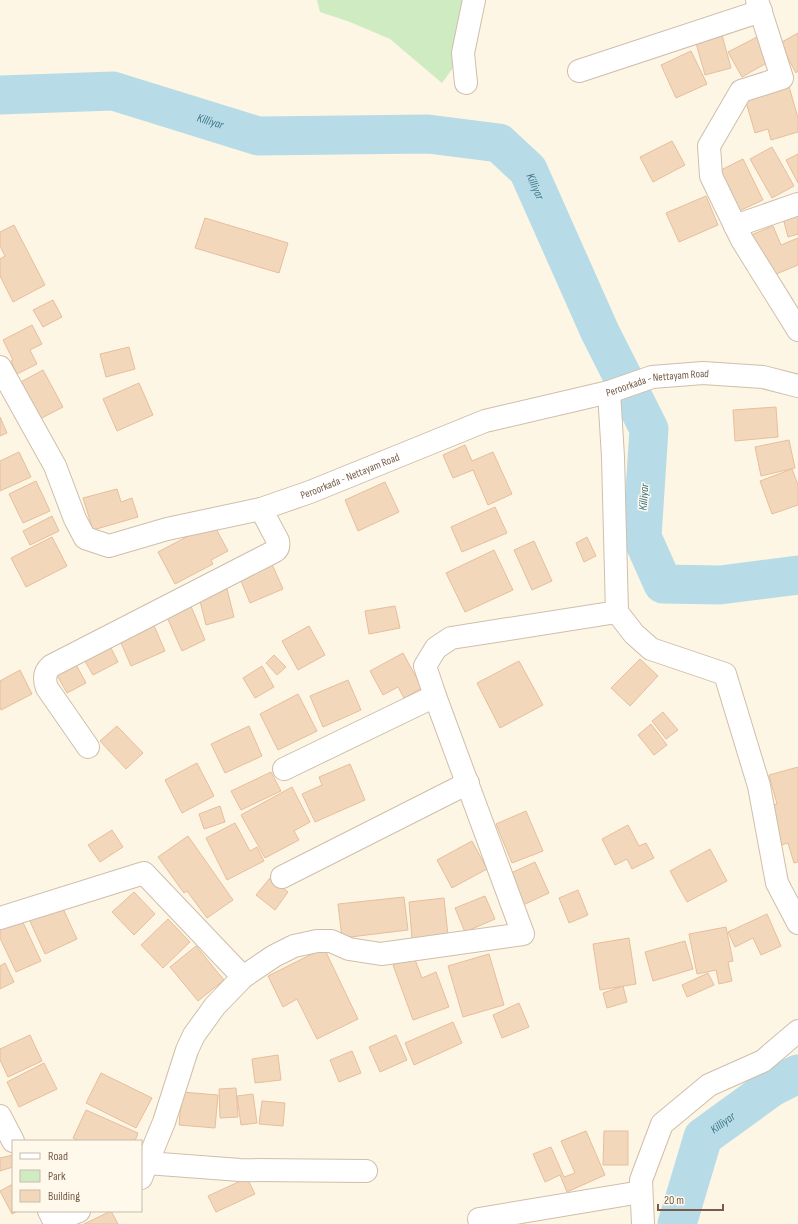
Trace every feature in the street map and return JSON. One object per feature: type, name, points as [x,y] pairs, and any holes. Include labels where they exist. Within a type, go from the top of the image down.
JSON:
[{"type":"street","points":[[466,83],[463,53],[474,0]]},
{"type":"street","points":[[579,71],[759,5],[782,78],[741,90],[709,146],[711,176],[742,240],[798,330]]},
{"type":"street","points":[[735,226],[798,204]]},
{"type":"street","name":"Peroorkada - Nettayam Road","points":[[0,367],[55,466],[75,518],[85,538],[109,546],[167,529],[261,509],[310,492],[485,421],[610,392],[652,377],[703,372],[763,377],[798,386]]},
{"type":"street","points":[[610,392],[617,612],[634,634],[651,648],[725,674],[759,786],[777,883],[798,923]]},
{"type":"street","points":[[88,747],[48,688],[45,680],[47,670],[51,666],[275,551],[279,545],[278,541],[261,509]]},
{"type":"street","points":[[366,1171],[144,1170],[164,1122],[187,1050],[194,1035],[215,1006],[244,977],[281,953],[294,946],[316,941],[331,941],[349,949],[381,954],[523,934],[425,666],[436,648],[451,638],[617,612]]},
{"type":"street","points":[[284,770],[435,696]]},
{"type":"street","points":[[282,877],[468,783]]},
{"type":"street","points":[[0,918],[144,873],[244,977]]},
{"type":"street","points":[[643,1224],[641,1180],[662,1124],[709,1085],[763,1061],[798,1031]]},
{"type":"street","points":[[0,1116],[12,1140]]},
{"type":"street","points":[[479,1219],[641,1192]]},
{"type":"street","points":[[50,1220],[76,1212]]},
{"type":"green space","points":[[317,0],[483,0],[466,50],[442,83],[390,39],[350,22],[320,12]]},
{"type":"building","points":[[798,33],[798,71],[796,73],[780,43]]},
{"type":"building","points":[[722,35],[731,68],[705,75],[696,43]]},
{"type":"building","points":[[759,36],[772,60],[742,77],[728,52]]},
{"type":"building","points":[[691,51],[707,84],[676,98],[661,65]]},
{"type":"building","points":[[788,83],[798,118],[798,132],[771,140],[768,129],[755,133],[744,95]]},
{"type":"building","points":[[672,141],[685,165],[653,182],[640,157]]},
{"type":"building","points":[[772,147],[794,186],[772,198],[750,159]]},
{"type":"building","points":[[798,154],[798,183],[786,160]]},
{"type":"building","points":[[743,159],[763,200],[737,212],[717,172]]},
{"type":"building","points":[[706,196],[718,225],[679,242],[666,213]]},
{"type":"building","points":[[798,214],[798,234],[788,237],[783,218]]},
{"type":"building","points":[[205,218],[288,243],[279,273],[195,248]]},
{"type":"building","points":[[14,225],[45,285],[13,302],[0,276],[0,259],[5,256],[0,246],[0,232]]},
{"type":"building","points":[[773,226],[781,245],[798,238],[798,265],[769,277],[751,235]]},
{"type":"building","points":[[53,300],[62,317],[43,327],[33,310]]},
{"type":"building","points":[[32,325],[42,344],[30,350],[37,364],[17,374],[11,361],[13,360],[3,340]]},
{"type":"building","points":[[129,347],[135,369],[106,377],[100,354]]},
{"type":"building","points":[[43,370],[63,407],[36,421],[17,384]]},
{"type":"building","points":[[139,383],[153,415],[117,431],[103,399]]},
{"type":"building","points":[[776,407],[778,437],[735,441],[733,410]]},
{"type":"building","points":[[0,417],[7,433],[0,436]]},
{"type":"building","points":[[789,440],[795,468],[761,476],[755,447]]},
{"type":"building","points":[[465,445],[472,461],[493,452],[512,494],[488,505],[473,470],[453,478],[443,455]]},
{"type":"building","points":[[19,452],[31,477],[0,491],[0,461]]},
{"type":"building","points":[[792,469],[798,485],[798,505],[772,514],[760,481]]},
{"type":"building","points":[[36,481],[50,511],[23,523],[9,494]]},
{"type":"building","points":[[385,482],[399,512],[358,531],[345,500]]},
{"type":"building","points":[[117,489],[121,502],[132,498],[138,517],[93,530],[83,498]]},
{"type":"building","points":[[495,507],[507,533],[462,552],[451,527]]},
{"type":"building","points":[[52,516],[59,531],[30,545],[23,531]]},
{"type":"building","points":[[213,523],[228,551],[211,560],[213,564],[175,584],[158,552]]},
{"type":"building","points":[[52,537],[67,566],[26,587],[11,558]]},
{"type":"building","points":[[587,537],[596,556],[584,562],[576,543]]},
{"type":"building","points":[[534,541],[552,581],[532,590],[514,550]]},
{"type":"building","points":[[494,550],[513,590],[465,612],[446,573]]},
{"type":"building","points":[[271,562],[283,589],[250,603],[239,576]]},
{"type":"building","points":[[227,589],[234,617],[206,625],[199,597]]},
{"type":"building","points":[[190,604],[205,640],[182,651],[166,615]]},
{"type":"building","points":[[395,606],[400,628],[369,634],[365,611]]},
{"type":"building","points":[[152,621],[165,651],[131,666],[118,636]]},
{"type":"building","points":[[309,626],[325,655],[298,670],[282,641]]},
{"type":"building","points":[[108,642],[118,662],[93,675],[82,656]]},
{"type":"building","points":[[403,653],[422,688],[404,698],[398,687],[383,695],[370,671]]},
{"type":"building","points":[[274,655],[286,667],[277,675],[266,663]]},
{"type":"building","points":[[73,659],[86,683],[67,693],[54,670]]},
{"type":"building","points":[[640,659],[658,676],[630,706],[611,688]]},
{"type":"building","points":[[519,661],[543,705],[500,728],[477,683]]},
{"type":"building","points":[[262,666],[274,687],[255,698],[243,678]]},
{"type":"building","points":[[20,670],[32,694],[1,710],[0,681]]},
{"type":"building","points":[[348,680],[361,710],[323,727],[310,696]]},
{"type":"building","points":[[298,694],[317,731],[278,750],[260,714]]},
{"type":"building","points":[[663,712],[678,730],[666,739],[652,721]]},
{"type":"building","points":[[651,724],[667,745],[654,755],[638,735]]},
{"type":"building","points":[[117,726],[143,753],[126,769],[100,741]]},
{"type":"building","points":[[249,726],[262,756],[225,773],[211,744]]},
{"type":"building","points":[[197,763],[214,796],[182,813],[165,780]]},
{"type":"building","points":[[350,764],[365,800],[315,822],[302,794],[322,785],[319,777]]},
{"type":"building","points":[[798,767],[798,862],[794,863],[788,843],[778,846],[766,807],[777,804],[769,775]]},
{"type":"building","points":[[271,772],[281,791],[241,810],[231,791]]},
{"type":"building","points":[[292,787],[310,822],[294,831],[299,840],[265,858],[241,815]]},
{"type":"building","points":[[220,806],[225,822],[204,829],[199,814]]},
{"type":"building","points":[[526,811],[543,851],[512,863],[496,824]]},
{"type":"building","points":[[235,823],[250,851],[257,847],[264,861],[227,880],[206,838]]},
{"type":"building","points":[[628,825],[639,846],[646,843],[654,858],[632,869],[627,859],[615,865],[602,839]]},
{"type":"building","points":[[112,830],[123,847],[100,862],[88,845]]},
{"type":"building","points":[[188,836],[233,900],[207,918],[187,891],[184,893],[158,857]]},
{"type":"building","points":[[472,841],[487,869],[452,888],[437,860]]},
{"type":"building","points":[[710,849],[727,881],[687,902],[670,871]]},
{"type":"building","points":[[535,862],[549,893],[523,905],[509,874]]},
{"type":"building","points":[[270,878],[288,892],[275,910],[256,895]]},
{"type":"building","points":[[578,890],[588,915],[569,923],[559,898]]},
{"type":"building","points":[[134,892],[155,914],[134,935],[112,912]]},
{"type":"building","points":[[485,896],[495,919],[465,932],[455,908]]},
{"type":"building","points":[[404,897],[408,930],[342,938],[338,904]]},
{"type":"building","points":[[444,898],[448,935],[412,939],[409,902]]},
{"type":"building","points":[[60,902],[77,939],[45,954],[28,917]]},
{"type":"building","points":[[767,914],[781,946],[761,955],[753,938],[735,947],[728,932]]},
{"type":"building","points":[[20,916],[41,961],[16,972],[0,938],[0,925]]},
{"type":"building","points":[[168,919],[190,942],[163,968],[141,945]]},
{"type":"building","points":[[726,927],[733,961],[728,962],[732,981],[719,984],[716,970],[697,974],[689,934]]},
{"type":"building","points":[[629,938],[636,984],[600,990],[593,944]]},
{"type":"building","points":[[685,941],[693,969],[653,981],[645,952]]},
{"type":"building","points":[[196,946],[224,980],[198,1001],[170,967]]},
{"type":"building","points":[[324,948],[358,1019],[317,1039],[297,999],[283,1007],[268,976]]},
{"type":"building","points":[[489,954],[504,1005],[463,1017],[448,966]]},
{"type":"building","points":[[414,957],[422,978],[436,972],[449,1007],[413,1020],[393,965]]},
{"type":"building","points":[[5,963],[14,982],[0,989],[0,966]]},
{"type":"building","points":[[708,973],[714,985],[687,997],[682,985]]},
{"type":"building","points":[[623,986],[627,1002],[607,1008],[603,993]]},
{"type":"building","points":[[519,1003],[529,1027],[502,1038],[493,1015]]},
{"type":"building","points":[[453,1022],[462,1043],[414,1065],[405,1043]]},
{"type":"building","points":[[30,1035],[42,1061],[8,1077],[0,1060],[0,1049]]},
{"type":"building","points":[[396,1035],[407,1060],[380,1072],[369,1047]]},
{"type":"building","points":[[352,1051],[361,1073],[339,1082],[330,1060]]},
{"type":"building","points":[[278,1055],[281,1080],[255,1083],[252,1059]]},
{"type":"building","points":[[44,1063],[57,1089],[19,1107],[7,1082]]},
{"type":"building","points":[[101,1073],[152,1098],[136,1128],[86,1103]]},
{"type":"building","points":[[236,1088],[238,1117],[220,1118],[219,1089]]},
{"type":"building","points":[[182,1092],[218,1095],[215,1128],[179,1125]]},
{"type":"building","points":[[253,1094],[257,1123],[241,1125],[237,1096]]},
{"type":"building","points":[[262,1101],[285,1103],[283,1126],[259,1124]]},
{"type":"building","points":[[86,1110],[138,1133],[135,1140],[77,1140],[73,1138]]},
{"type":"building","points":[[586,1131],[605,1175],[567,1192],[560,1175],[545,1182],[533,1154],[551,1147],[564,1177],[575,1173],[561,1141]]},
{"type":"building","points":[[604,1131],[628,1131],[628,1165],[603,1165]]},
{"type":"building","points":[[12,1155],[12,1167],[0,1171],[0,1158]]},
{"type":"building","points":[[247,1178],[255,1194],[216,1212],[208,1196]]},
{"type":"building","points":[[12,1185],[12,1212],[16,1212],[12,1214],[0,1191]]},
{"type":"building","points":[[112,1212],[118,1224],[84,1224]]},
{"type":"waterway","name":"Killiyar","points":[[0,95],[113,91],[258,136],[428,134],[499,143],[528,170],[600,332],[649,429],[642,537],[663,584],[720,585],[798,575]]},
{"type":"waterway","name":"Killiyar","points":[[677,1224],[703,1137],[772,1087],[798,1074]]}]
